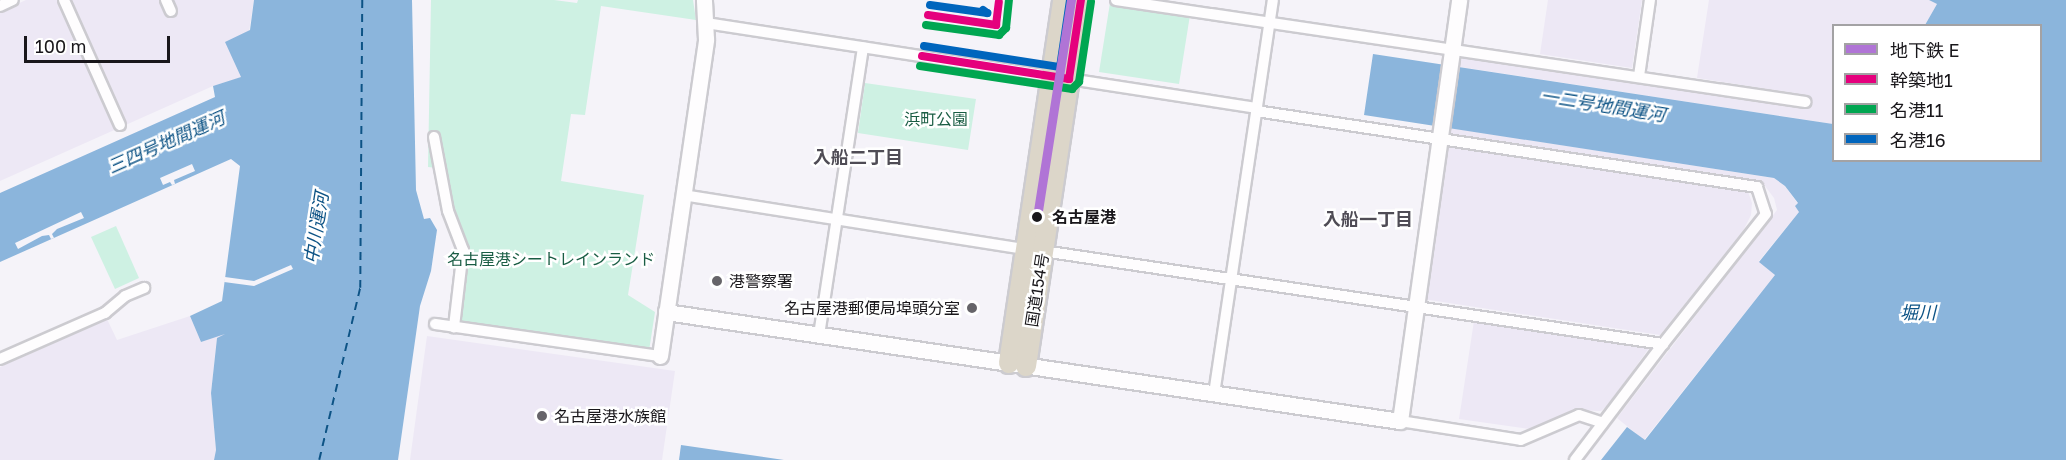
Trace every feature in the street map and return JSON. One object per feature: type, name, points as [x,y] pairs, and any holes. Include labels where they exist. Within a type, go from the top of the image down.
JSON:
[{"type":"highway","name":"国道154号","points":[[1017,364],[1060,77],[1063,0]]},
{"type":"highway","name":"国道154号","points":[[1060,77],[1081,0]]},
{"type":"street","points":[[0,6],[13,0]]},
{"type":"street","points":[[64,0],[120,125]]},
{"type":"street","points":[[166,0],[171,11]]},
{"type":"street","points":[[435,324],[660,357],[706,23],[704,0]]},
{"type":"street","points":[[1116,0],[1270,23],[1451,54],[1639,76],[1805,102]]},
{"type":"street","points":[[1214,394],[1274,0]]},
{"type":"street","points":[[1400,421],[1459,0]]},
{"type":"street","points":[[1639,76],[1650,0]]},
{"type":"street","points":[[706,23],[1060,77],[1257,110],[1440,135],[1757,187],[1766,214],[1575,460]]},
{"type":"street","points":[[819,335],[863,47]]},
{"type":"street","points":[[434,137],[448,211],[463,250],[454,327]]},
{"type":"street","points":[[683,195],[1663,344]]},
{"type":"street","points":[[0,359],[105,313],[125,296],[144,288]]},
{"type":"street","points":[[666,312],[1521,440],[1579,415],[1603,423]]},
{"type":"shaded area","points":[[26,0],[254,0],[242,77],[213,86],[0,181],[0,12]]},
{"type":"shaded area","points":[[1548,0],[1642,0],[1632,68],[1540,54]]},
{"type":"shaded area","points":[[1709,0],[1929,0],[1937,4],[1926,24],[1832,24],[1832,124],[1460,67],[1461,60],[1467,57],[1804,107],[1806,95],[1697,78]]},
{"type":"shaded area","points":[[1451,128],[1774,178],[1785,186],[1798,204],[1799,212],[1759,261],[1775,275],[1644,440],[1617,418],[1777,210],[1774,198],[1765,186],[1757,184],[1450,136]]},
{"type":"shaded area","points":[[1446,147],[1747,189],[1752,203],[1751,215],[1743,231],[1660,335],[1423,299]]},
{"type":"shaded area","points":[[190,316],[201,342],[225,332],[225,335],[217,338],[211,393],[216,450],[214,460],[0,460],[0,367],[107,319],[117,340]]},
{"type":"shaded area","points":[[1474,321],[1649,348],[1609,404],[1601,411],[1573,410],[1530,429],[1459,419]]},
{"type":"shaded area","name":"名古屋港水族館","points":[[427,336],[675,371],[662,460],[410,460]]},
{"type":"green space","name":"名古屋港シートレインランド","points":[[431,0],[554,0],[577,3],[578,0],[693,0],[696,20],[601,6],[585,115],[571,114],[561,181],[644,195],[628,295],[655,312],[649,351],[460,324],[469,253],[438,168],[428,167]]},
{"type":"green space","points":[[1110,3],[1190,15],[1179,84],[1099,72]]},
{"type":"green space","name":"浜町公園","points":[[865,83],[976,99],[968,150],[858,133]]},
{"type":"green space","points":[[116,226],[139,278],[115,289],[91,237]]},
{"type":"water","points":[[254,0],[412,0],[416,190],[424,219],[430,218],[437,230],[431,271],[420,306],[398,460],[214,460],[216,450],[211,393],[217,338],[225,334],[201,342],[190,316],[222,301],[240,166],[231,159],[0,262],[0,193],[215,97],[213,86],[241,77],[225,42],[250,30]]},
{"type":"water","name":"堀川","points":[[1929,0],[2066,0],[2066,460],[1601,460],[1627,427],[1645,440],[1775,275],[1759,262],[1799,212],[1795,206],[1798,203],[1785,186],[1774,178],[1364,115],[1373,54],[1832,124],[1832,162],[2042,162],[2042,24],[1926,24],[1937,4]]},
{"type":"water","points":[[681,445],[784,460],[679,460]]},
{"type":"pier","points":[[192,164],[195,171],[174,180],[175,184],[172,185],[170,182],[163,185],[160,178]]},
{"type":"pier","points":[[81,212],[84,218],[57,229],[52,234],[54,238],[51,239],[49,235],[42,236],[18,249],[15,243]]},
{"type":"pier","points":[[291,265],[293,269],[254,286],[224,282],[225,277],[254,281]]},
{"type":"ferry route","points":[[319,460],[360,288],[362,0]]},
{"type":"metro line","name":"E","points":[[1037,217],[1071,0]]},
{"type":"transit line","name":"名港11","points":[[926,25],[999,35],[1006,28],[1009,0]]},
{"type":"transit line","name":"名港16","points":[[924,46],[1060,67],[1070,0]]},
{"type":"transit line","name":"幹築地1","points":[[1069,79],[1081,0]]},
{"type":"transit line","name":"幹築地1","points":[[928,15],[996,25],[999,2]]},
{"type":"transit line","name":"名港11","points":[[920,66],[1072,89],[1079,82],[1091,2]]},
{"type":"transit line","name":"名港16","points":[[930,5],[987,13],[983,10]]},
{"type":"transit line","name":"幹築地1","points":[[922,56],[1069,79]]},
{"type":"place","name":"名古屋港","points":[[1037,217]]},
{"type":"place","name":"港警察署","points":[[717,281]]},
{"type":"place","name":"名古屋港郵便局埠頭分室","points":[[972,308]]},
{"type":"place","name":"名古屋港水族館","points":[[542,416]]},
{"type":"district","name":"入船二丁目","points":[[858,157]]},
{"type":"district","name":"入船一丁目","points":[[1368,219]]},
{"type":"water label","name":"一二号地間運河","points":[[1603,105]]},
{"type":"water label","name":"三四号地間運河","points":[[166,142]]},
{"type":"water label","name":"中川運河","points":[[316,228]]}]
